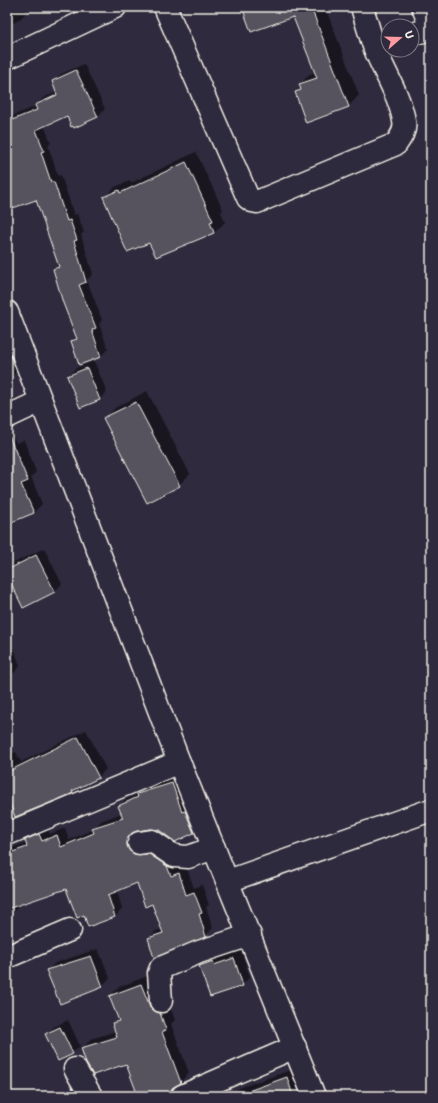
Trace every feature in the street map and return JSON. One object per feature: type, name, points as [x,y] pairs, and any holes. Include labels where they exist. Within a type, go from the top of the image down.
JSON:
[{"type":"street","points":[[7,58],[115,7]]},
{"type":"street","points":[[165,7],[248,198],[252,201],[257,202],[396,144],[404,129],[404,121],[385,58]]},
{"type":"street","points":[[362,7],[380,43]]},
{"type":"street","points":[[420,31],[431,28],[423,7]]},
{"type":"street","points":[[7,312],[179,762],[314,1096]]},
{"type":"street","points":[[7,417],[41,401]]},
{"type":"street","points":[[8,830],[179,762]]},
{"type":"street","points":[[228,881],[431,810]]},
{"type":"street","points":[[139,843],[152,841],[174,856],[188,857],[214,848]]},
{"type":"street","points":[[7,957],[70,930]]},
{"type":"street","points":[[161,1001],[159,973],[161,968],[198,952],[250,935]]},
{"type":"street","points":[[182,1096],[295,1047]]},
{"type":"street","points":[[75,1069],[91,1096]]},
{"type":"building","points":[[242,7],[314,7],[312,10],[349,107],[306,123],[295,92],[301,90],[299,84],[317,78],[293,17],[251,32]]},
{"type":"building","points":[[76,70],[98,117],[74,128],[73,126],[71,127],[67,116],[36,130],[44,151],[41,152],[51,182],[54,182],[67,221],[70,220],[77,240],[74,241],[86,282],[79,285],[96,328],[92,330],[101,357],[79,365],[71,341],[77,339],[63,303],[53,269],[59,267],[36,200],[7,210],[7,122],[37,110],[35,105],[57,95],[52,81]]},
{"type":"building","points":[[186,162],[213,221],[210,222],[214,233],[156,257],[149,243],[127,252],[103,197],[119,190],[120,193]]},
{"type":"building","points":[[87,368],[100,400],[80,408],[67,376]]},
{"type":"building","points":[[136,402],[180,486],[147,503],[103,418]]},
{"type":"building","points":[[7,431],[28,481],[21,484],[34,513],[7,524]]},
{"type":"building","points":[[36,555],[55,592],[23,608],[7,575],[7,570]]},
{"type":"building","points":[[78,737],[99,778],[72,791],[73,793],[69,795],[15,817],[7,796],[7,772]]},
{"type":"building","points":[[172,783],[182,812],[185,811],[194,833],[175,842],[159,830],[150,829],[137,831],[132,833],[128,838],[127,845],[130,851],[134,854],[149,854],[167,866],[171,876],[179,873],[186,895],[194,892],[202,913],[199,914],[206,937],[154,958],[148,938],[163,933],[152,904],[145,907],[137,883],[108,895],[115,917],[88,927],[84,915],[77,918],[66,889],[7,909],[7,854],[27,847],[25,840],[39,834],[42,841],[57,835],[61,847],[94,833],[92,828],[123,818],[118,806],[138,797],[137,794]]},
{"type":"building","points":[[91,956],[103,987],[60,1004],[46,970]]},
{"type":"building","points":[[234,958],[243,986],[210,997],[199,966],[213,961],[214,965]]},
{"type":"building","points":[[141,984],[151,1009],[160,1013],[166,1030],[162,1032],[181,1083],[172,1088],[170,1096],[138,1096],[126,1064],[93,1075],[86,1063],[81,1048],[117,1037],[112,1023],[119,1021],[109,996]]},
{"type":"building","points":[[60,1027],[73,1054],[58,1061],[45,1034]]},
{"type":"building","points":[[287,1077],[293,1096],[240,1096],[240,1094]]}]
